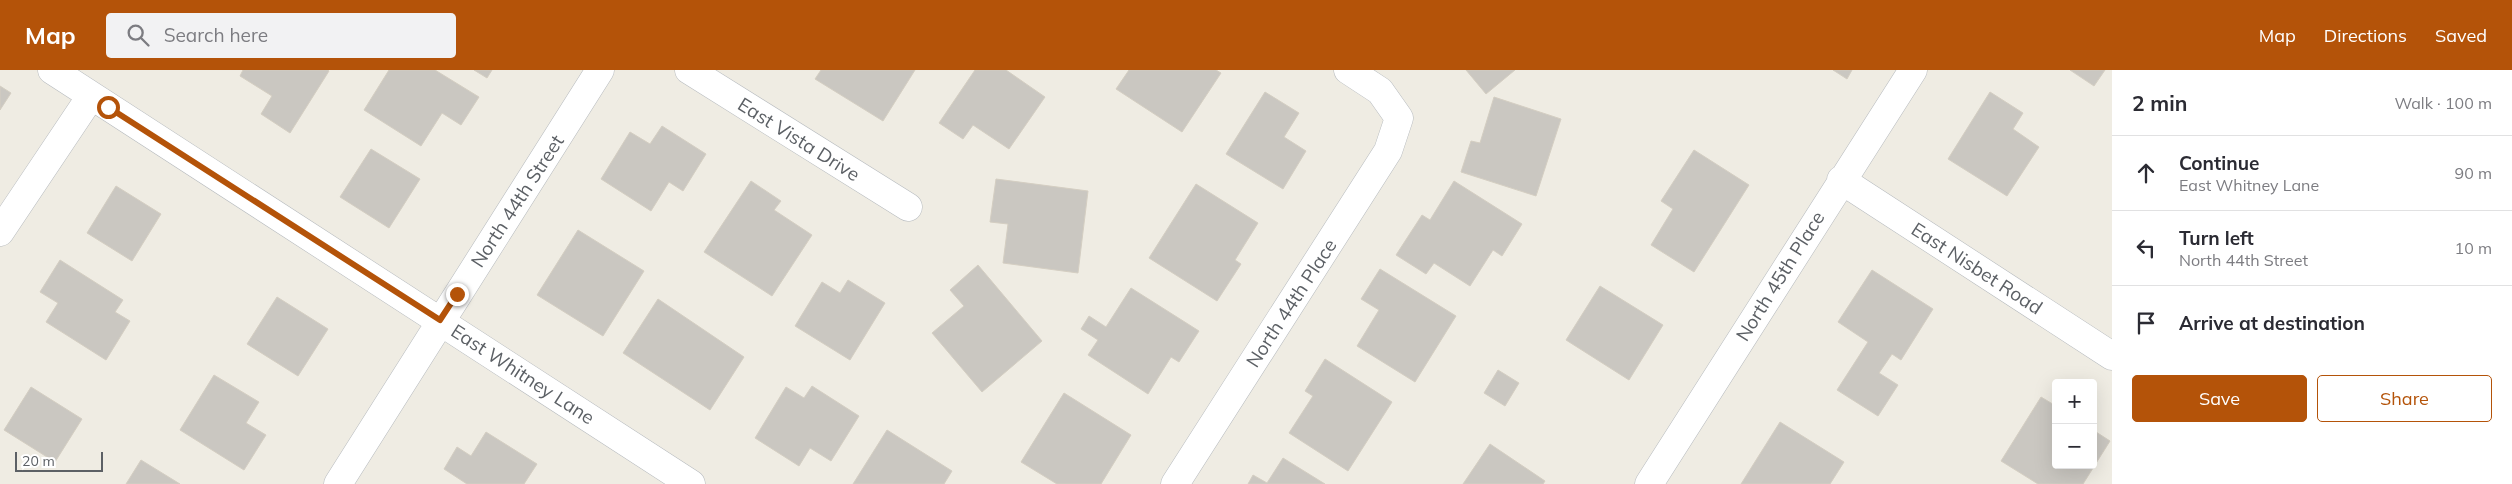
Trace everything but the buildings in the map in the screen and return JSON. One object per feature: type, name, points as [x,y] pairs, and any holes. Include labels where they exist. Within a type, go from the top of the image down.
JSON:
[{"type":"street","name":"East Whitney Lane","points":[[52,70],[691,484]]},
{"type":"street","name":"North 44th Street","points":[[338,484],[440,320],[600,70]]},
{"type":"street","name":"East Vista Drive","points":[[689,70],[908,207]]},
{"type":"street","name":"North 44th Place","points":[[1175,484],[1388,151],[1399,118],[1380,91],[1348,70]]},
{"type":"street","name":"North 45th Place","points":[[1649,484],[1913,70]]},
{"type":"street","points":[[0,232],[91,96]]},
{"type":"street","name":"East Nisbet Road","points":[[1842,180],[2112,356]]},
{"type":"route","points":[[108,107],[440,320],[457,294]]}]
